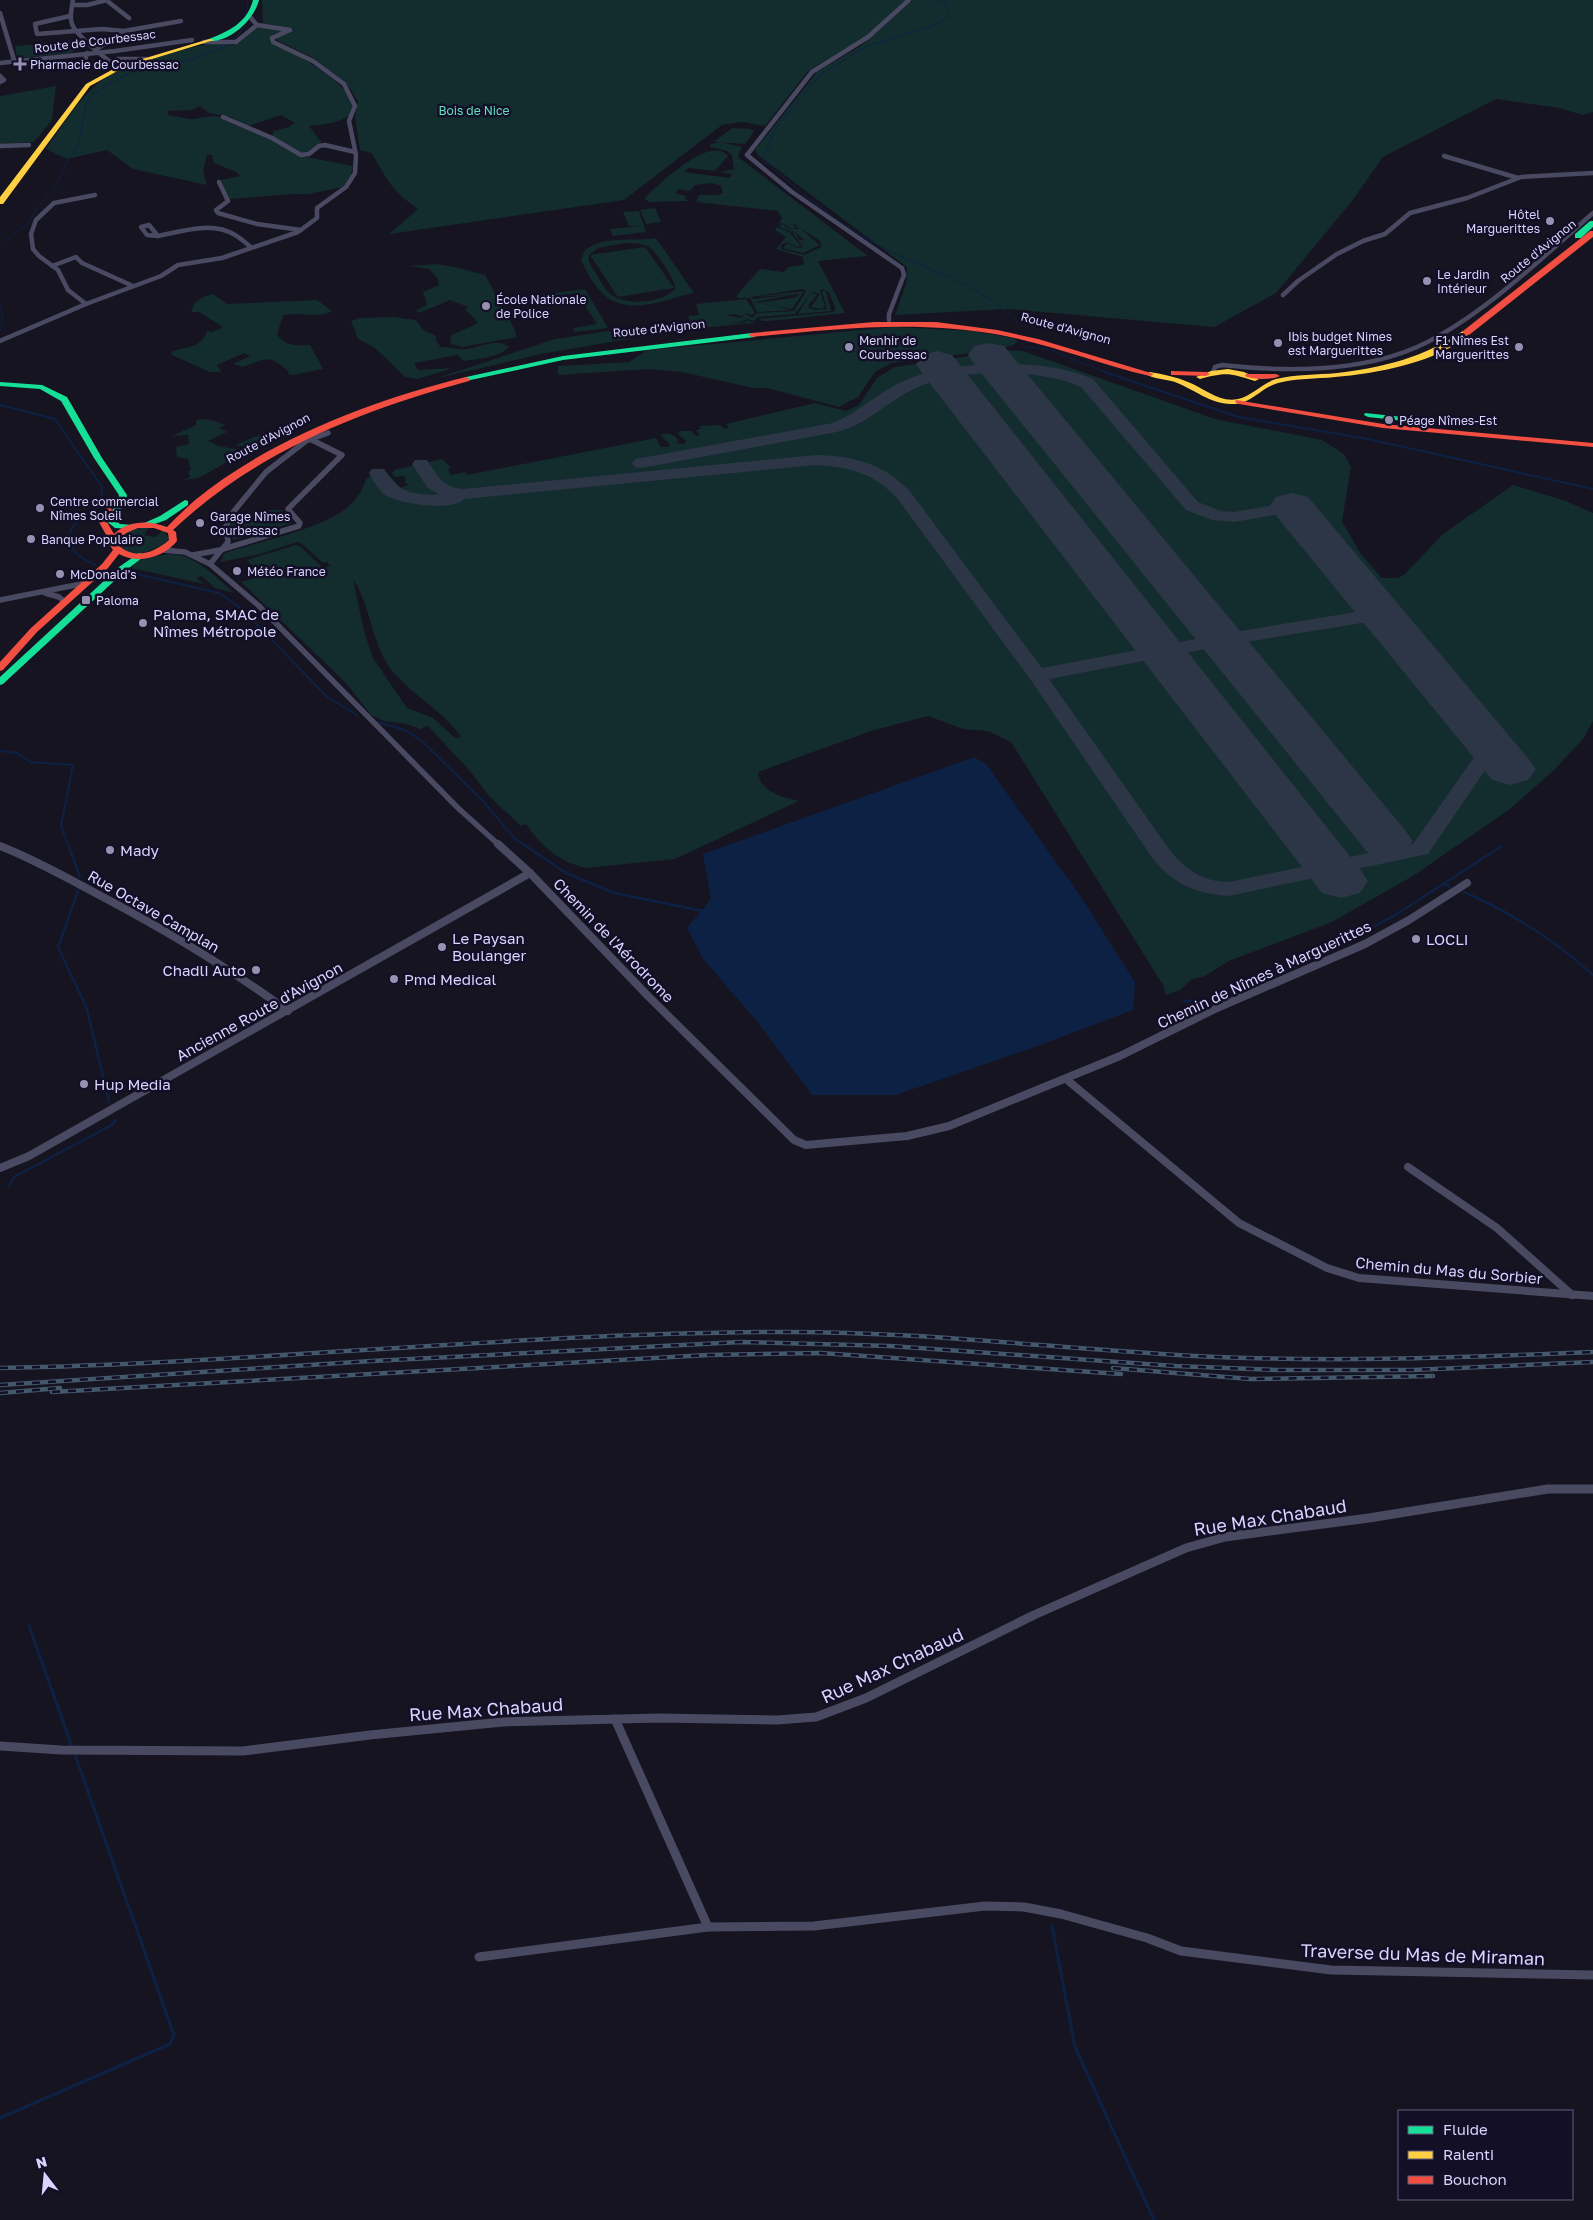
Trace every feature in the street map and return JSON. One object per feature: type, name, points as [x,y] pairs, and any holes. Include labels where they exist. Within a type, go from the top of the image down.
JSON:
[{"type":"main road","points":[[0,202],[84,88],[116,66],[146,59],[254,21],[256,0]]},
{"type":"main road","name":"Route d'Avignon","points":[[146,524],[163,518],[223,477],[290,439],[373,402],[426,385],[508,364],[588,350],[889,320],[950,320],[994,325],[1063,340],[1162,370],[1193,375],[1232,371],[1249,376],[1264,377],[1354,368],[1393,360],[1429,347],[1457,332],[1593,223]]},
{"type":"main road","name":"Route d'Avignon","points":[[1239,402],[1250,399],[1268,383],[1282,379],[1344,374],[1377,369],[1413,359],[1439,348],[1462,336],[1593,233]]},
{"type":"main road","name":"Route d'Avignon","points":[[163,550],[188,509],[259,461],[298,440],[356,414],[415,392],[477,375],[592,352],[852,326],[905,323],[942,324],[998,332],[1046,342],[1142,372],[1177,380],[1196,388],[1199,392],[1212,399],[1383,426],[1502,433]]},
{"type":"main road","points":[[1196,388],[1197,380],[1209,373]]},
{"type":"main road","points":[[1249,376],[1258,382],[1260,391],[1266,401],[1292,406],[1593,444]]},
{"type":"main road","points":[[0,385],[45,387],[56,392],[64,399],[123,495],[121,504],[109,520],[118,526],[131,527]]},
{"type":"main road","points":[[0,385],[46,392],[58,402],[116,493],[114,504],[102,519],[103,527],[115,545],[139,556]]},
{"type":"main road","points":[[0,668],[19,645],[105,566],[120,532],[131,527],[146,524],[171,535]]},
{"type":"main road","points":[[0,682],[122,569],[139,556],[163,550]]},
{"type":"street","points":[[116,66],[76,32],[70,16],[72,3],[87,5],[107,0],[129,18]]},
{"type":"street","points":[[889,320],[889,314],[904,275],[902,268],[792,192],[747,155],[812,72],[868,38],[909,0]]},
{"type":"street","points":[[0,13],[14,60]]},
{"type":"street","points":[[70,16],[34,24],[37,34],[76,32],[107,27],[123,31]]},
{"type":"street","points":[[69,55],[98,50],[123,31],[181,21]]},
{"type":"street","points":[[0,341],[86,304],[161,276],[178,265],[222,258],[301,230],[317,218],[317,208],[339,194],[354,176],[353,127],[349,121],[355,106],[344,84],[313,61],[273,42],[272,38],[290,30],[254,21]]},
{"type":"street","points":[[86,29],[93,23]]},
{"type":"street","name":"Route de Courbessac","points":[[0,63],[14,60],[87,54],[98,50],[198,41]]},
{"type":"street","points":[[0,45],[9,44]]},
{"type":"street","points":[[98,50],[116,66]]},
{"type":"street","points":[[74,68],[85,61],[87,54]]},
{"type":"street","points":[[0,76],[4,80],[0,82]]},
{"type":"street","points":[[223,117],[272,138],[301,156],[309,154],[322,145],[331,145],[355,152]]},
{"type":"street","points":[[0,146],[29,145]]},
{"type":"street","points":[[1444,156],[1518,178]]},
{"type":"street","points":[[1283,295],[1298,281],[1337,254],[1363,241],[1383,236],[1407,214],[1467,198],[1518,178],[1593,173]]},
{"type":"street","points":[[219,182],[228,201],[216,210],[218,214],[257,224],[301,230]]},
{"type":"street","points":[[86,304],[67,290],[61,273],[39,256],[31,245],[31,231],[36,218],[56,202],[71,198],[84,199],[95,195]]},
{"type":"street","points":[[1209,373],[1215,367],[1222,365],[1267,370],[1334,367],[1375,360],[1417,347],[1456,325],[1524,275],[1593,213]]},
{"type":"street","points":[[158,236],[197,228],[212,228],[234,234],[251,247]]},
{"type":"street","points":[[52,266],[76,257],[82,263],[133,286]]},
{"type":"street","points":[[210,564],[228,542],[226,526],[230,516],[255,484],[271,467],[310,439],[328,432]]},
{"type":"street","points":[[193,555],[220,550],[300,525],[288,510],[342,455],[310,439]]},
{"type":"street","name":"Chemin de l'Aérodrome","points":[[171,535],[185,552]]},
{"type":"street","name":"Chemin de l'Aérodrome","points":[[163,550],[185,552],[210,564],[278,624],[458,808],[530,873],[648,996],[794,1140],[806,1145],[907,1136],[950,1126],[1066,1079]]},
{"type":"street","points":[[0,600],[86,583]]},
{"type":"street","points":[[39,592],[59,597],[65,602]]},
{"type":"street","name":"Rue Octave Camplan","points":[[0,846],[77,883],[144,919],[254,985],[288,1011]]},
{"type":"street","name":"Ancienne Route d'Avignon","points":[[0,1168],[29,1156],[530,873]]},
{"type":"street","name":"Chemin de Nîmes à Marguerittes","points":[[1066,1079],[1120,1056],[1217,1008],[1365,944],[1410,920],[1467,882]]},
{"type":"street","name":"Chemin du Mas du Sorbier","points":[[1066,1079],[1238,1223],[1327,1268],[1359,1278],[1593,1296]]},
{"type":"street","points":[[1408,1167],[1497,1228],[1572,1295]]},
{"type":"street","name":"Rue Max Chabaud","points":[[0,1746],[63,1750],[243,1751],[503,1722],[615,1719],[777,1720],[816,1716],[866,1698],[1034,1615],[1186,1548],[1225,1537],[1369,1518],[1548,1489],[1593,1489]]},
{"type":"street","points":[[615,1719],[708,1927]]},
{"type":"street","name":"Traverse du Mas de Miraman","points":[[479,1957],[708,1927],[814,1926],[985,1906],[1024,1907],[1061,1914],[1147,1938],[1180,1951],[1331,1970],[1593,1975]]},
{"type":"green space","name":"Bois de Nice","points":[[262,0],[906,0],[869,34],[808,71],[765,126],[742,122],[722,125],[624,200],[389,234],[418,209],[391,184],[372,153],[360,150],[355,118],[358,101],[347,84],[312,57],[278,41],[276,38],[294,29],[263,24]]},
{"type":"green space","points":[[913,0],[1593,0],[1593,112],[1582,115],[1560,108],[1496,99],[1383,157],[1352,201],[1276,293],[1214,327],[1007,309],[895,315],[906,284],[907,267],[758,155],[755,150],[817,72],[862,45]]},
{"type":"green space","points":[[259,26],[287,31],[270,39],[271,42],[269,43],[291,52],[321,70],[346,91],[352,102],[352,111],[345,118],[332,123],[309,126],[322,143],[310,153],[303,154],[272,136],[274,131],[289,127],[295,123],[281,115],[248,126],[231,117],[209,113],[200,106],[191,110],[167,111],[168,115],[191,119],[215,116],[232,120],[270,138],[296,155],[353,166],[351,175],[343,187],[308,194],[229,199],[221,180],[240,176],[236,172],[214,163],[212,155],[207,155],[203,171],[207,185],[133,169],[107,150],[67,159],[46,149],[80,102],[103,79],[125,69],[193,47],[209,44],[232,46],[240,42]]},
{"type":"green space","points":[[79,40],[89,46],[70,53],[17,57],[15,46]]},
{"type":"green space","points":[[56,86],[52,120],[34,142],[0,144],[0,96]]},
{"type":"green space","points":[[732,128],[754,131],[745,144],[714,142]]},
{"type":"green space","points":[[720,142],[742,147],[738,157],[868,256],[818,261],[845,313],[769,321],[762,321],[760,319],[833,312],[836,310],[829,292],[822,289],[820,291],[825,307],[821,309],[811,307],[820,294],[812,292],[795,314],[758,317],[754,321],[747,319],[742,322],[727,322],[743,323],[748,320],[754,323],[678,330],[677,326],[691,325],[688,316],[699,315],[696,304],[746,299],[755,312],[752,315],[746,313],[742,317],[735,314],[725,315],[742,318],[746,314],[752,318],[757,313],[794,311],[806,291],[803,289],[751,297],[754,299],[796,294],[755,302],[791,310],[757,312],[750,298],[738,298],[736,296],[760,269],[784,272],[788,267],[804,265],[803,257],[776,249],[786,237],[775,230],[782,218],[778,211],[696,202],[699,195],[718,195],[723,193],[721,186],[711,183],[695,185],[690,191],[679,189],[675,193],[686,196],[685,199],[689,201],[650,202],[644,199],[660,183],[684,164],[709,151],[720,151],[728,156],[715,171],[688,168],[684,172],[730,178],[732,174],[720,172],[734,169],[732,155],[727,151],[710,147],[711,144]],"holes":[[[780,223],[785,224],[804,240],[799,240],[796,234],[783,224],[780,225],[780,227],[792,232],[803,247],[797,248],[787,243],[783,248],[803,253],[820,245],[801,229],[794,229],[795,226],[791,224],[797,225],[796,228],[802,229],[820,241],[821,247],[804,255],[781,249],[781,245],[787,242],[797,247],[801,246],[789,232],[777,227]]]},
{"type":"green space","points":[[655,208],[661,222],[646,224],[640,210]]},
{"type":"green space","points":[[639,211],[646,232],[613,236],[610,229],[641,226],[629,226],[623,212]]},
{"type":"green space","points":[[656,238],[694,293],[664,301],[634,305],[623,304],[603,294],[588,274],[581,260],[585,250],[601,242]],"holes":[[[625,243],[649,247],[661,260],[675,285],[675,289],[669,294],[654,300],[636,302],[627,301],[609,293],[590,264],[589,255],[598,248]]]},
{"type":"green space","points":[[645,247],[674,288],[618,297],[590,255]]},
{"type":"green space","points":[[435,264],[485,275],[517,337],[462,347],[451,344],[450,336],[478,323],[465,309],[468,307],[450,300],[419,313],[416,310],[427,305],[423,292],[439,285],[438,279],[429,269],[410,266]]},
{"type":"green space","points":[[585,289],[608,328],[575,332],[573,328],[597,324],[577,293],[533,299],[540,297],[523,297]]},
{"type":"green space","points":[[804,291],[792,309],[758,303],[797,297],[799,294],[754,297]]},
{"type":"green space","points":[[822,291],[826,291],[831,311],[798,314],[810,294],[813,293],[817,295],[808,305],[809,308],[815,310],[827,309]]},
{"type":"green space","points":[[213,294],[227,304],[317,300],[332,311],[321,315],[289,314],[283,316],[277,334],[287,343],[310,345],[323,369],[293,375],[288,374],[289,372],[276,362],[268,359],[243,367],[233,364],[250,356],[244,353],[217,365],[221,372],[210,372],[172,355],[171,352],[198,344],[205,337],[207,331],[212,332],[223,327],[199,312],[191,312],[199,300]]},
{"type":"green space","points":[[393,317],[416,320],[423,330],[436,336],[436,341],[441,347],[466,349],[500,343],[509,347],[499,354],[481,359],[463,361],[458,355],[414,363],[418,370],[453,368],[418,379],[405,377],[375,348],[358,339],[351,321],[359,318]]},
{"type":"green space","points":[[895,327],[973,331],[1013,338],[1018,341],[1012,346],[891,363],[875,372],[858,397],[839,407],[767,388],[753,388],[682,372],[649,369],[558,375],[558,366],[629,362],[647,350]]},
{"type":"green space","points":[[609,331],[628,339],[541,354],[434,379],[555,339]]},
{"type":"green space","points":[[1009,350],[1023,351],[1215,419],[1322,440],[1344,454],[1351,467],[1342,521],[1360,553],[1382,578],[1398,578],[1404,575],[1443,534],[1513,485],[1566,501],[1593,513],[1593,721],[1584,738],[1554,770],[1510,809],[1413,876],[1332,922],[1229,961],[1203,977],[1192,979],[1180,990],[1166,995],[1163,985],[1011,742],[988,731],[963,729],[928,716],[871,731],[758,772],[760,779],[767,789],[773,793],[799,801],[675,859],[586,868],[567,862],[559,857],[544,846],[526,824],[521,826],[490,797],[469,770],[428,726],[423,727],[422,730],[407,724],[384,721],[371,715],[346,683],[241,582],[261,576],[247,560],[296,545],[300,546],[323,568],[330,566],[327,562],[323,563],[301,543],[297,542],[260,554],[220,562],[225,553],[308,528],[338,514],[355,500],[367,477],[388,474],[401,488],[408,485],[404,481],[406,481],[404,476],[394,477],[392,473],[394,470],[442,459],[451,468],[448,469],[451,475],[465,472],[467,475],[656,438],[661,447],[668,447],[670,444],[660,435],[665,434],[674,436],[678,440],[677,443],[684,444],[686,441],[678,434],[680,431],[691,431],[696,436],[700,435],[696,430],[701,429],[699,426],[720,425],[725,429],[729,428],[726,424],[815,403],[846,411],[859,405],[877,378],[895,367]],"holes":[[[353,579],[359,590],[386,662],[394,673],[446,720],[461,737],[455,738],[433,718],[407,708],[373,658],[364,631]]]},
{"type":"green space","points":[[200,419],[212,420],[225,425],[219,428],[227,432],[208,441],[218,446],[246,451],[199,478],[183,480],[190,477],[188,471],[191,471],[188,459],[177,457],[176,447],[189,444],[188,435],[172,436],[196,425],[196,421]]},
{"type":"green space","points":[[265,433],[278,437],[250,448],[235,445]]},
{"type":"green space","points":[[283,510],[282,514],[292,523],[233,540],[228,524],[252,513]]},
{"type":"green space","points":[[149,527],[144,535],[156,537],[163,530],[169,538],[167,542],[143,553],[130,552],[119,544],[120,539],[126,533],[135,529]]},
{"type":"green space","points":[[167,554],[177,554],[195,561],[212,573],[234,593],[215,588],[202,576],[196,578],[204,584],[131,568],[139,560]]},
{"type":"water","points":[[974,757],[986,764],[1081,897],[1135,982],[1133,1010],[1035,1047],[896,1095],[812,1095],[756,1020],[703,959],[687,928],[711,899],[703,854]]},
{"type":"waterway","points":[[246,14],[248,0]]},
{"type":"waterway","points":[[938,0],[947,5],[948,17],[932,26],[867,46],[820,75],[775,129],[763,160],[817,205],[846,226],[876,244],[969,287],[1003,309],[1018,323]]},
{"type":"waterway","points":[[234,40],[246,25]]},
{"type":"waterway","points":[[0,244],[29,223],[37,208],[55,188],[69,159],[78,147],[86,105],[92,96],[105,86],[140,68],[191,60],[230,44]]},
{"type":"waterway","points":[[0,306],[3,319],[0,331]]},
{"type":"waterway","points":[[1023,343],[1025,347],[1048,349],[1105,372]]},
{"type":"waterway","points":[[1102,371],[1238,417],[1368,439],[1593,489]]},
{"type":"waterway","points":[[0,405],[55,419],[102,487],[101,502],[77,522],[69,536],[72,548],[82,558],[96,565]]},
{"type":"waterway","points":[[128,572],[219,593],[242,609]]},
{"type":"waterway","points":[[247,614],[267,635]]},
{"type":"waterway","points":[[272,640],[327,697],[357,715]]},
{"type":"waterway","points":[[377,722],[405,730],[421,740],[483,801],[515,839],[525,845]]},
{"type":"waterway","points":[[0,751],[17,753],[30,762],[73,765],[61,826],[68,845]]},
{"type":"waterway","points":[[68,844],[80,877]]},
{"type":"waterway","points":[[523,844],[566,873],[614,893],[703,911]]},
{"type":"waterway","points":[[1184,1001],[1210,1001],[1308,961],[1392,917],[1502,846]]},
{"type":"waterway","points":[[1444,884],[1450,887]]},
{"type":"waterway","points":[[78,891],[58,947],[87,1009],[109,1102]]},
{"type":"waterway","points":[[1464,892],[1532,928],[1564,950],[1593,975]]},
{"type":"waterway","points":[[9,1186],[14,1177],[112,1125],[116,1120]]},
{"type":"waterway","points":[[29,1626],[72,1747]]},
{"type":"waterway","points":[[0,2118],[170,2044],[174,2035],[74,1752]]},
{"type":"waterway","points":[[1052,1926],[1075,2047],[1154,2220]]},
{"type":"taxiway","points":[[641,463],[837,427],[858,417],[902,388],[928,378],[974,370],[1026,369],[1050,371],[1071,376],[1087,383],[1183,498],[1192,506],[1218,516],[1234,517],[1292,507]]},
{"type":"taxiway","points":[[421,464],[429,478],[441,490],[463,494],[816,460],[864,466],[884,477],[903,494],[1037,675]]},
{"type":"taxiway","points":[[378,473],[383,483],[400,495],[422,500],[456,498]]},
{"type":"taxiway","points":[[1037,675],[1222,640],[1380,614]]},
{"type":"taxiway","points":[[1037,675],[1168,863],[1190,881],[1198,885],[1217,889],[1229,889],[1420,849],[1491,747]]},
{"type":"runway","points":[[989,355],[1386,841]]},
{"type":"runway","points":[[937,364],[1341,881]]},
{"type":"runway","points":[[1292,507],[1510,769]]},
{"type":"railway","points":[[0,1368],[194,1360],[582,1337],[777,1332],[877,1334],[1127,1352],[1281,1359],[1437,1358],[1593,1352]]},
{"type":"railway","points":[[0,1385],[372,1361],[741,1342],[890,1346],[1175,1366],[1277,1370],[1413,1370],[1593,1362]]},
{"type":"railway","points":[[52,1392],[708,1355],[821,1353],[1121,1374]]},
{"type":"railway","points":[[1113,1368],[1251,1379],[1433,1376]]},
{"type":"railway","points":[[0,1393],[60,1388]]},
{"type":"traffic: fast","points":[[211,40],[226,34],[246,21],[251,15],[256,0]]},
{"type":"traffic: fast","points":[[1578,236],[1593,223]]},
{"type":"traffic: fast","points":[[466,379],[563,358],[752,335]]},
{"type":"traffic: fast","points":[[0,384],[42,387],[64,399],[98,458],[123,495],[121,504],[109,520],[118,526],[131,527]]},
{"type":"traffic: fast","points":[[1368,415],[1413,420]]},
{"type":"traffic: fast","points":[[146,524],[163,518],[185,503]]},
{"type":"traffic: fast","points":[[0,682],[122,569],[139,556]]},
{"type":"traffic: slow","points":[[0,202],[88,85],[121,67],[211,40]]},
{"type":"traffic: slow","points":[[1150,374],[1182,382],[1217,400],[1236,402],[1249,398],[1269,383],[1283,379],[1370,371],[1404,363],[1437,350],[1466,333]]},
{"type":"traffic: slow","points":[[1200,377],[1228,371],[1241,373],[1255,379]]},
{"type":"traffic: jam","points":[[1466,333],[1593,233]]},
{"type":"traffic: jam","points":[[752,335],[874,324],[967,327],[1036,341],[1150,374]]},
{"type":"traffic: jam","points":[[1174,373],[1206,374]]},
{"type":"traffic: jam","points":[[1249,376],[1276,376]]},
{"type":"traffic: jam","points":[[169,529],[197,503],[230,478],[267,456],[307,436],[389,402],[466,379]]},
{"type":"traffic: jam","points":[[1239,402],[1383,426],[1593,445]]},
{"type":"traffic: jam","points":[[109,510],[103,522],[113,540]]},
{"type":"traffic: jam","points":[[138,525],[155,525],[172,532],[173,541],[167,547],[151,555],[126,555],[113,544],[122,531],[138,525]]},
{"type":"traffic: jam","points":[[0,668],[34,630],[105,566],[117,551]]},
{"type":"place","name":"Pharmacie de Courbessac","points":[[20,64]]},
{"type":"place","name":"Hôtel Marguerittes","points":[[1550,221]]},
{"type":"place","name":"Le Jardin Intérieur","points":[[1427,281]]},
{"type":"place","name":"École Nationale de Police","points":[[486,306]]},
{"type":"place","name":"Ibis budget Nimes est Marguerittes","points":[[1278,343]]},
{"type":"place","name":"Menhir de Courbessac","points":[[849,347]]},
{"type":"place","name":"F1 Nîmes Est Marguerittes","points":[[1519,347]]},
{"type":"place","name":"Péage Nîmes-Est","points":[[1389,420]]},
{"type":"place","name":"Centre commercial Nîmes Soleil","points":[[40,508]]},
{"type":"place","name":"Garage Nîmes Courbessac","points":[[200,523]]},
{"type":"place","name":"Banque Populaire","points":[[31,539]]},
{"type":"place","name":"Météo France","points":[[237,571]]},
{"type":"place","name":"McDonald's","points":[[60,574]]},
{"type":"place","name":"Paloma","points":[[86,600]]},
{"type":"place","name":"Paloma, SMAC de Nîmes Métropole","points":[[143,623]]},
{"type":"place","name":"Mady","points":[[110,850]]},
{"type":"place","name":"LOCLI","points":[[1416,939]]},
{"type":"place","name":"Le Paysan Boulanger","points":[[442,947]]},
{"type":"place","name":"Chadli Auto","points":[[256,970]]},
{"type":"place","name":"Pmd Medical","points":[[394,979]]},
{"type":"place","name":"Hup Media","points":[[84,1084]]}]
